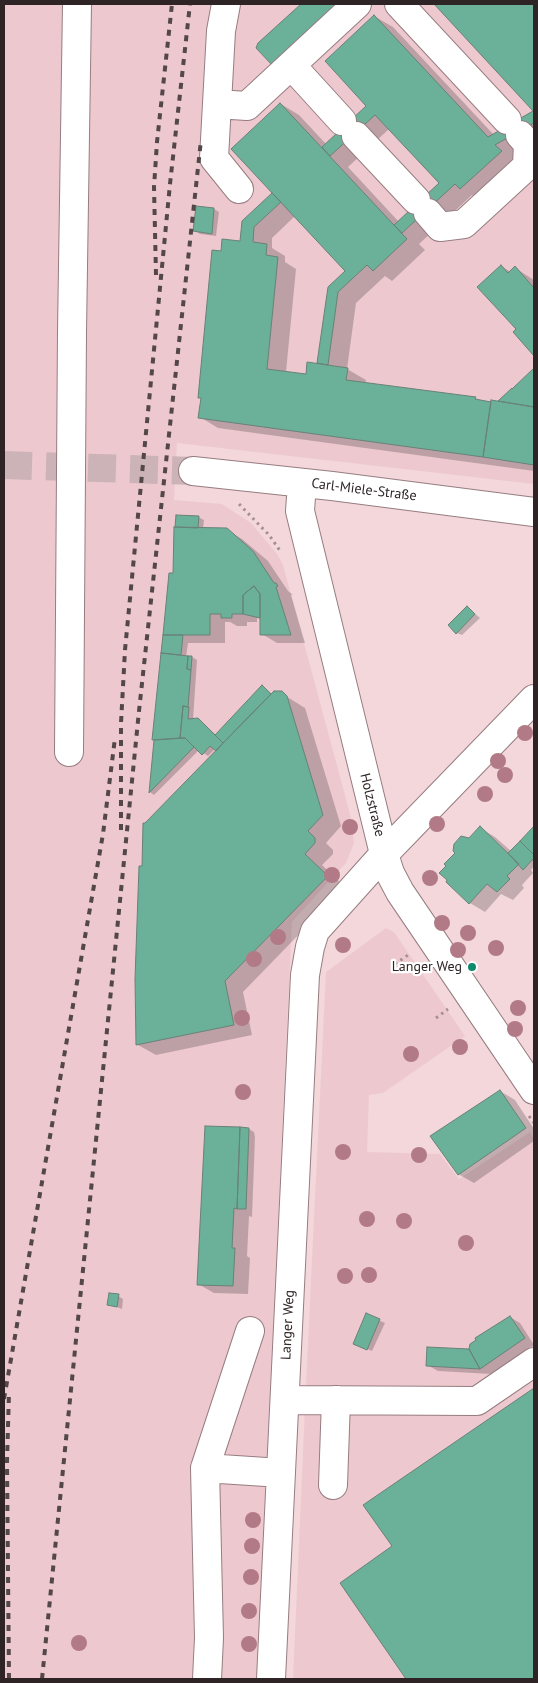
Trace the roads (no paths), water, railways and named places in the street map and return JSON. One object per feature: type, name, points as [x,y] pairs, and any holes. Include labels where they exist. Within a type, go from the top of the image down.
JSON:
[{"type":"street","points":[[69,752],[77,4]]},
{"type":"street","points":[[226,4],[221,31],[214,158],[239,190]]},
{"type":"street","points":[[217,104],[247,106],[357,4]]},
{"type":"street","points":[[291,66],[440,227],[464,224],[528,166],[528,144],[399,4]]},
{"type":"street","name":"Carl-Miele-Straße","points":[[193,471],[534,512]]},
{"type":"street","name":"Holzstraße","points":[[302,483],[300,511],[390,873],[400,892],[534,1090]]},
{"type":"street","name":"Langer Weg","points":[[272,1679],[305,975],[310,947],[315,931],[384,854],[534,699]]},
{"type":"street","points":[[207,1679],[210,1638],[205,1468],[250,1331]]},
{"type":"street","points":[[285,1400],[477,1401],[534,1362]]},
{"type":"street","points":[[332,1484],[336,1400]]},
{"type":"street","points":[[205,1468],[281,1473]]},
{"type":"tunnel","points":[[4,465],[193,471]]},
{"type":"railway","points":[[156,275],[154,187],[172,4]]},
{"type":"railway","points":[[121,830],[121,723],[125,650],[170,184],[190,4]]},
{"type":"railway","points":[[42,1679],[139,711],[201,140]]},
{"type":"railway","points":[[4,1399],[103,834],[115,738]]},
{"type":"railway","points":[[9,1392],[7,1462],[9,1679]]},
{"type":"place","name":"Langer Weg","points":[[472,967]]}]
